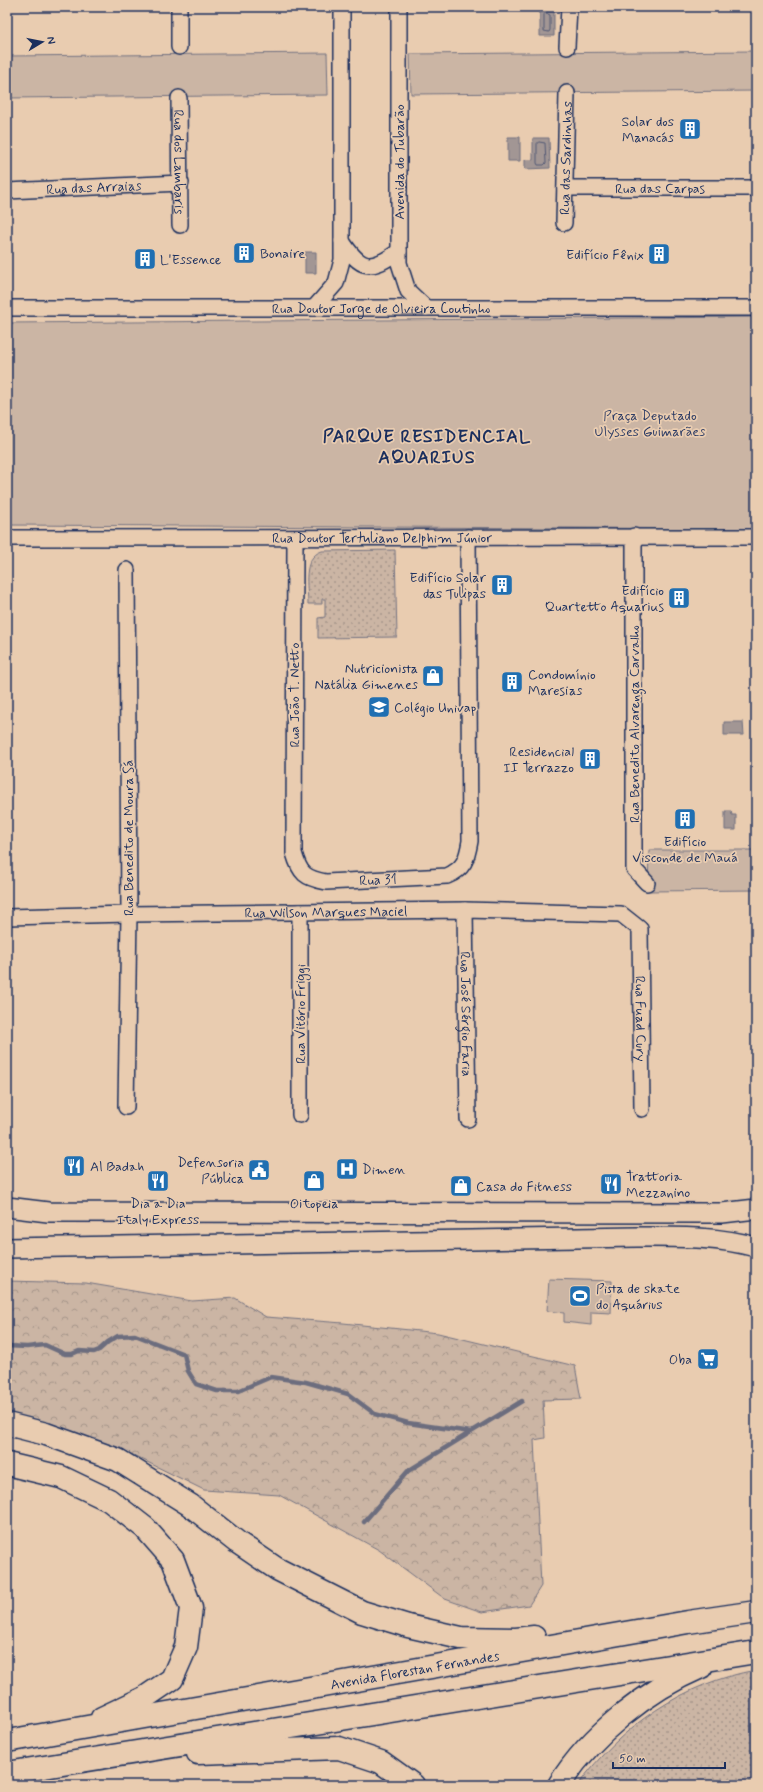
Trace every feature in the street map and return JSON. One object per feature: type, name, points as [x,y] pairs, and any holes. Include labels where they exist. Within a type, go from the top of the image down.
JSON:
[{"type":"highway","points":[[7,1424],[46,1434],[118,1460],[190,1505],[237,1542],[276,1569],[362,1612],[408,1626],[461,1638],[516,1639],[583,1630],[688,1622]]},
{"type":"highway","points":[[7,1464],[61,1476],[109,1500],[145,1528],[173,1560],[191,1608],[186,1647],[172,1679],[144,1698],[75,1730],[11,1741]]},
{"type":"highway","name":"Avenida Florestan Fernandes","points":[[75,1730],[688,1622],[756,1612]]},
{"type":"highway","points":[[15,1771],[756,1652]]},
{"type":"highway","points":[[560,1785],[570,1768],[601,1735],[640,1700],[686,1673],[726,1657]]},
{"type":"highway","points":[[85,1759],[339,1748],[381,1762],[413,1785]]},
{"type":"street","points":[[179,7],[179,47]]},
{"type":"street","points":[[314,308],[336,283],[342,260],[342,7]]},
{"type":"street","name":"Avenida do Tubarão","points":[[399,7],[399,263],[408,291],[426,308]]},
{"type":"street","points":[[567,47],[569,7]]},
{"type":"street","name":"Rua das Sardinhas","points":[[564,223],[566,93]]},
{"type":"street","name":"Rua dos Lambaris","points":[[179,98],[181,183],[180,225]]},
{"type":"street","name":"Rua das Arraias","points":[[7,191],[181,183]]},
{"type":"street","name":"Rua das Carpas","points":[[565,188],[756,188]]},
{"type":"street","points":[[342,241],[353,258],[363,265],[377,264],[399,251]]},
{"type":"street","name":"Rua Doutor Jorge de Olvieira Coutinho","points":[[7,308],[756,308]]},
{"type":"street","name":"Rua Benedito Alvarenga Carvalho","points":[[634,536],[634,869],[647,884]]},
{"type":"street","name":"Rua 31","points":[[294,853],[302,874],[314,880],[326,882],[447,876],[457,872],[463,864],[468,854],[470,841],[468,537]]},
{"type":"street","name":"Rua Doutor Tertuliano Delphim Júnior","points":[[7,538],[756,537]]},
{"type":"street","name":"Rua João T. Netto","points":[[294,853],[295,538]]},
{"type":"street","name":"Rua Benedito de Moura Sá","points":[[126,1107],[129,914],[127,570]]},
{"type":"street","name":"Rua Wilson Marques Maciel","points":[[7,917],[465,910],[621,914],[640,929]]},
{"type":"street","name":"Rua José Sérgio Faria","points":[[465,910],[468,1119]]},
{"type":"street","name":"Rua Vitório Friggi","points":[[300,912],[300,1116]]},
{"type":"street","name":"Rua Fuad Cury","points":[[640,929],[642,1109]]},
{"type":"street","points":[[7,1207],[48,1212],[722,1213],[756,1209]]},
{"type":"street","points":[[7,1248],[637,1237],[703,1238],[735,1241],[756,1247]]},
{"type":"green space","points":[[756,51],[756,91],[411,94],[410,54]]},
{"type":"green space","points":[[327,53],[328,95],[7,98],[7,56]]},
{"type":"green space","name":"Praça Deputado Ulysses Guimarães","points":[[756,317],[756,529],[7,525],[7,323]]},
{"type":"green space","points":[[395,550],[397,637],[318,638],[318,618],[325,617],[325,599],[322,599],[322,604],[308,604],[307,582],[308,566],[315,555],[322,551]]},
{"type":"green space","points":[[649,850],[756,850],[756,890],[648,891]]},
{"type":"green space","name":"Pista de skate do Aquárius","points":[[549,1279],[612,1281],[611,1313],[591,1312],[591,1325],[564,1322],[564,1313],[547,1311]]},
{"type":"green space","points":[[7,1281],[86,1283],[192,1301],[235,1298],[266,1317],[438,1333],[575,1366],[581,1399],[543,1400],[545,1438],[534,1440],[541,1586],[529,1605],[482,1612],[445,1599],[379,1550],[279,1495],[204,1490],[119,1448],[18,1418],[7,1418]]},
{"type":"green space","points":[[756,1670],[756,1785],[578,1785],[614,1744],[634,1726],[656,1710],[703,1685],[729,1676]]},
{"type":"water","points":[[540,9],[554,9],[554,36],[540,36]]},
{"type":"water","points":[[508,137],[520,137],[520,161],[508,161]]},
{"type":"water","points":[[533,138],[549,138],[550,168],[525,169],[525,160],[533,160]]},
{"type":"water","points":[[305,252],[316,252],[316,273],[305,273]]},
{"type":"water","points":[[724,722],[743,722],[744,735],[724,735]]},
{"type":"water","points":[[725,811],[731,811],[732,815],[736,815],[736,830],[725,830]]},
{"type":"waterway","points":[[7,1346],[27,1347],[45,1345],[65,1354],[72,1354],[79,1351],[94,1352],[118,1336],[135,1335],[184,1354],[188,1371],[196,1384],[217,1391],[238,1391],[271,1377],[306,1382],[348,1394],[375,1414],[408,1423],[471,1432],[522,1401]]},
{"type":"waterway","points":[[364,1522],[408,1471],[471,1432]]},
{"type":"place","name":"Solar dos Manacás","points":[[690,129]]},
{"type":"place","name":"Bonaire","points":[[244,253]]},
{"type":"place","name":"Edifício Fênix","points":[[659,254]]},
{"type":"place","name":"L'Essence","points":[[145,259]]},
{"type":"place","name":"Edifício Solar das Tulipas","points":[[502,585]]},
{"type":"place","name":"Edifício Quartetto Aquarius","points":[[679,598]]},
{"type":"place","name":"Nutricionista Natália Gimenes","points":[[433,676]]},
{"type":"place","name":"Condomínio Maresias","points":[[512,682]]},
{"type":"place","name":"Colégio Univap","points":[[379,707]]},
{"type":"place","name":"Residencial II Terrazzo","points":[[590,759]]},
{"type":"place","name":"Edifício Visconde de Mauá","points":[[685,819]]},
{"type":"place","name":"Al Badah","points":[[74,1166]]},
{"type":"place","name":"Dimen","points":[[347,1169]]},
{"type":"place","name":"Defensoria Pública","points":[[259,1170]]},
{"type":"place","name":"Dia a Dia Italy Express","points":[[158,1181]]},
{"type":"place","name":"Oitopeia","points":[[314,1181]]},
{"type":"place","name":"Trattoria Mezzanino","points":[[611,1184]]},
{"type":"place","name":"Casa do Fitness","points":[[461,1186]]},
{"type":"place","name":"Pista de skate do Aquárius","points":[[580,1296]]},
{"type":"place","name":"Oba","points":[[708,1359]]},
{"type":"district","name":"PARQUE RESIDENCIAL AQUARIUS","points":[[427,446]]}]
